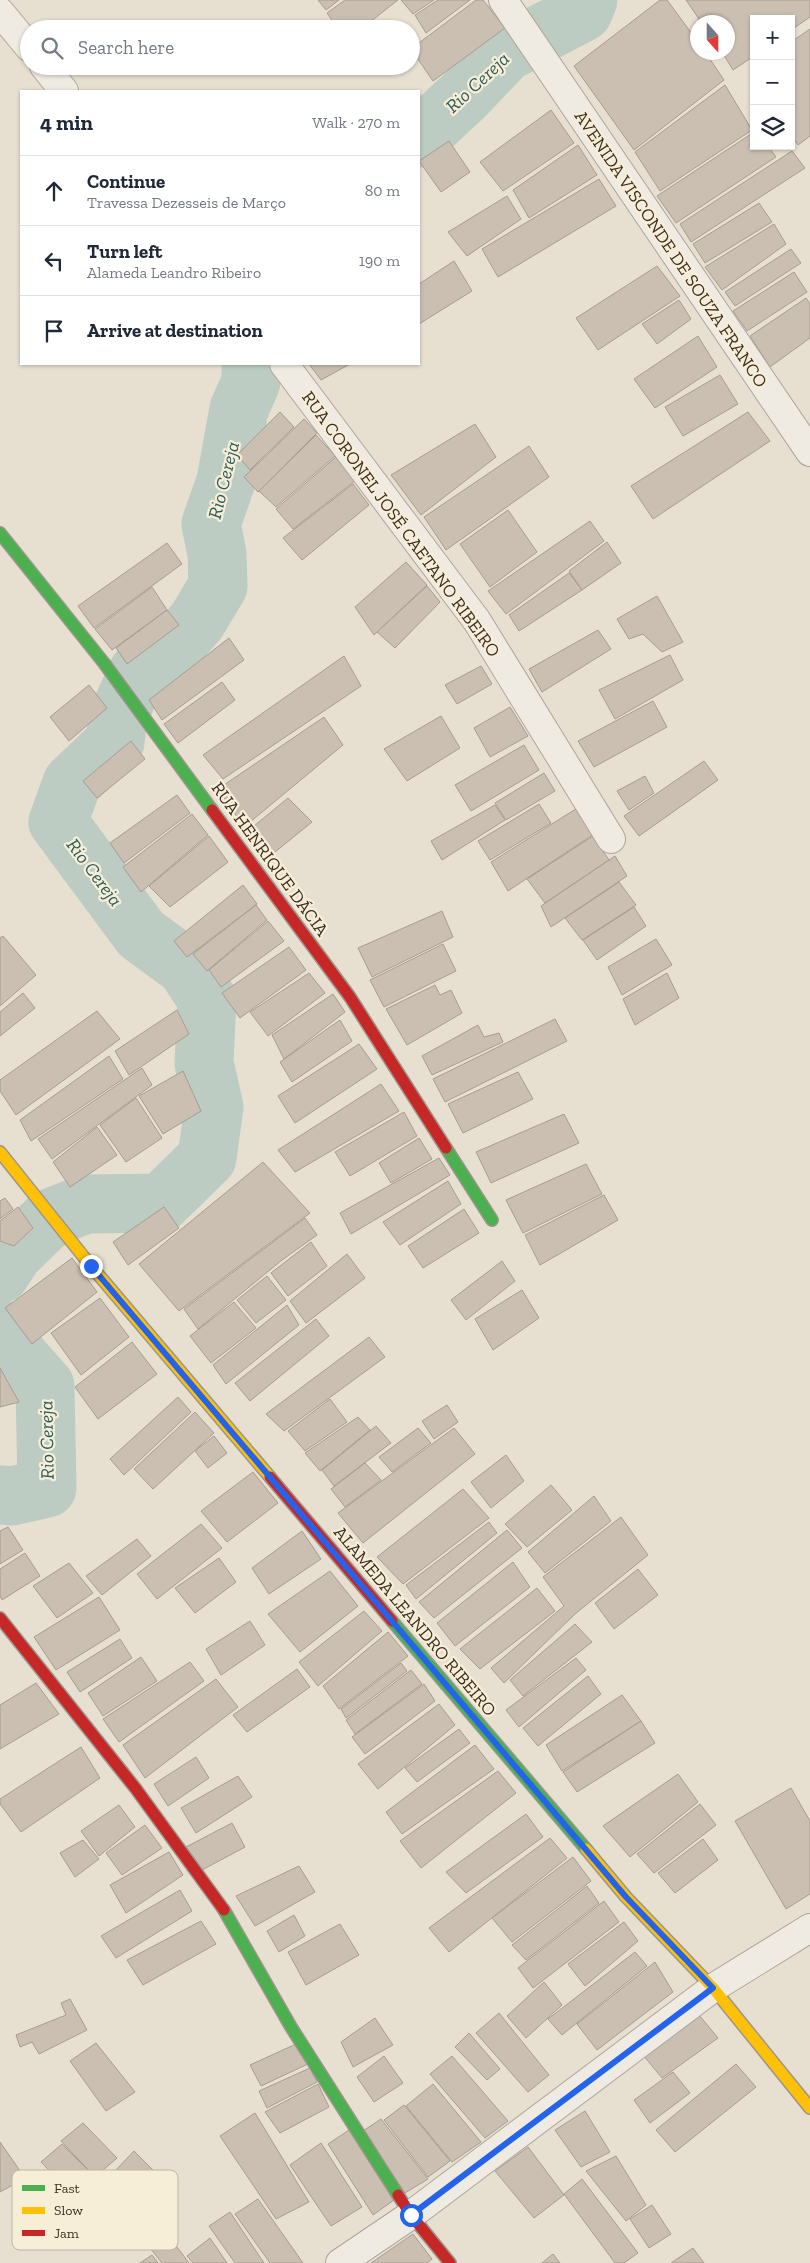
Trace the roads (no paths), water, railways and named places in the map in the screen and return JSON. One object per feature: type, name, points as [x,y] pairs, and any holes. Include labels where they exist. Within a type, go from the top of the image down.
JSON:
[{"type":"street","name":"AVENIDA VISCONDE DE SOUZA FRANCO","points":[[506,6],[810,452]]},
{"type":"street","points":[[0,12],[20,36]]},
{"type":"street","points":[[51,75],[63,90]]},
{"type":"street","name":"RUA CORONEL JOSÉ CAETANO RIBEIRO","points":[[285,365],[477,621],[611,840]]},
{"type":"street","name":"RUA HENRIQUE DÁCIA","points":[[0,533],[104,663],[350,997],[492,1220]]},
{"type":"street","name":"ALAMEDA LEANDRO RIBEIRO","points":[[0,1152],[39,1198],[91,1266],[626,1897],[713,1988],[810,2108]]},
{"type":"street","points":[[0,1618],[136,1789],[221,1904],[291,2027],[411,2215],[450,2263]]},
{"type":"street","points":[[340,2263],[411,2215],[713,1988],[810,1928]]},
{"type":"waterway","name":"Rio Cereja","points":[[420,137],[465,95],[506,52],[583,12],[588,0]]},
{"type":"waterway","name":"Rio Cereja","points":[[0,1274],[14,1253],[50,1218],[86,1204],[161,1203],[207,1158],[214,1107],[204,1063],[207,999],[186,967],[141,934],[58,822],[72,783],[115,742],[118,717],[138,672],[182,638],[197,621],[218,586],[217,554],[211,524],[226,481],[239,409],[251,382],[251,365]]},
{"type":"waterway","name":"Rio Cereja","points":[[0,1329],[8,1344],[45,1386],[47,1488],[12,1496],[0,1495]]}]
